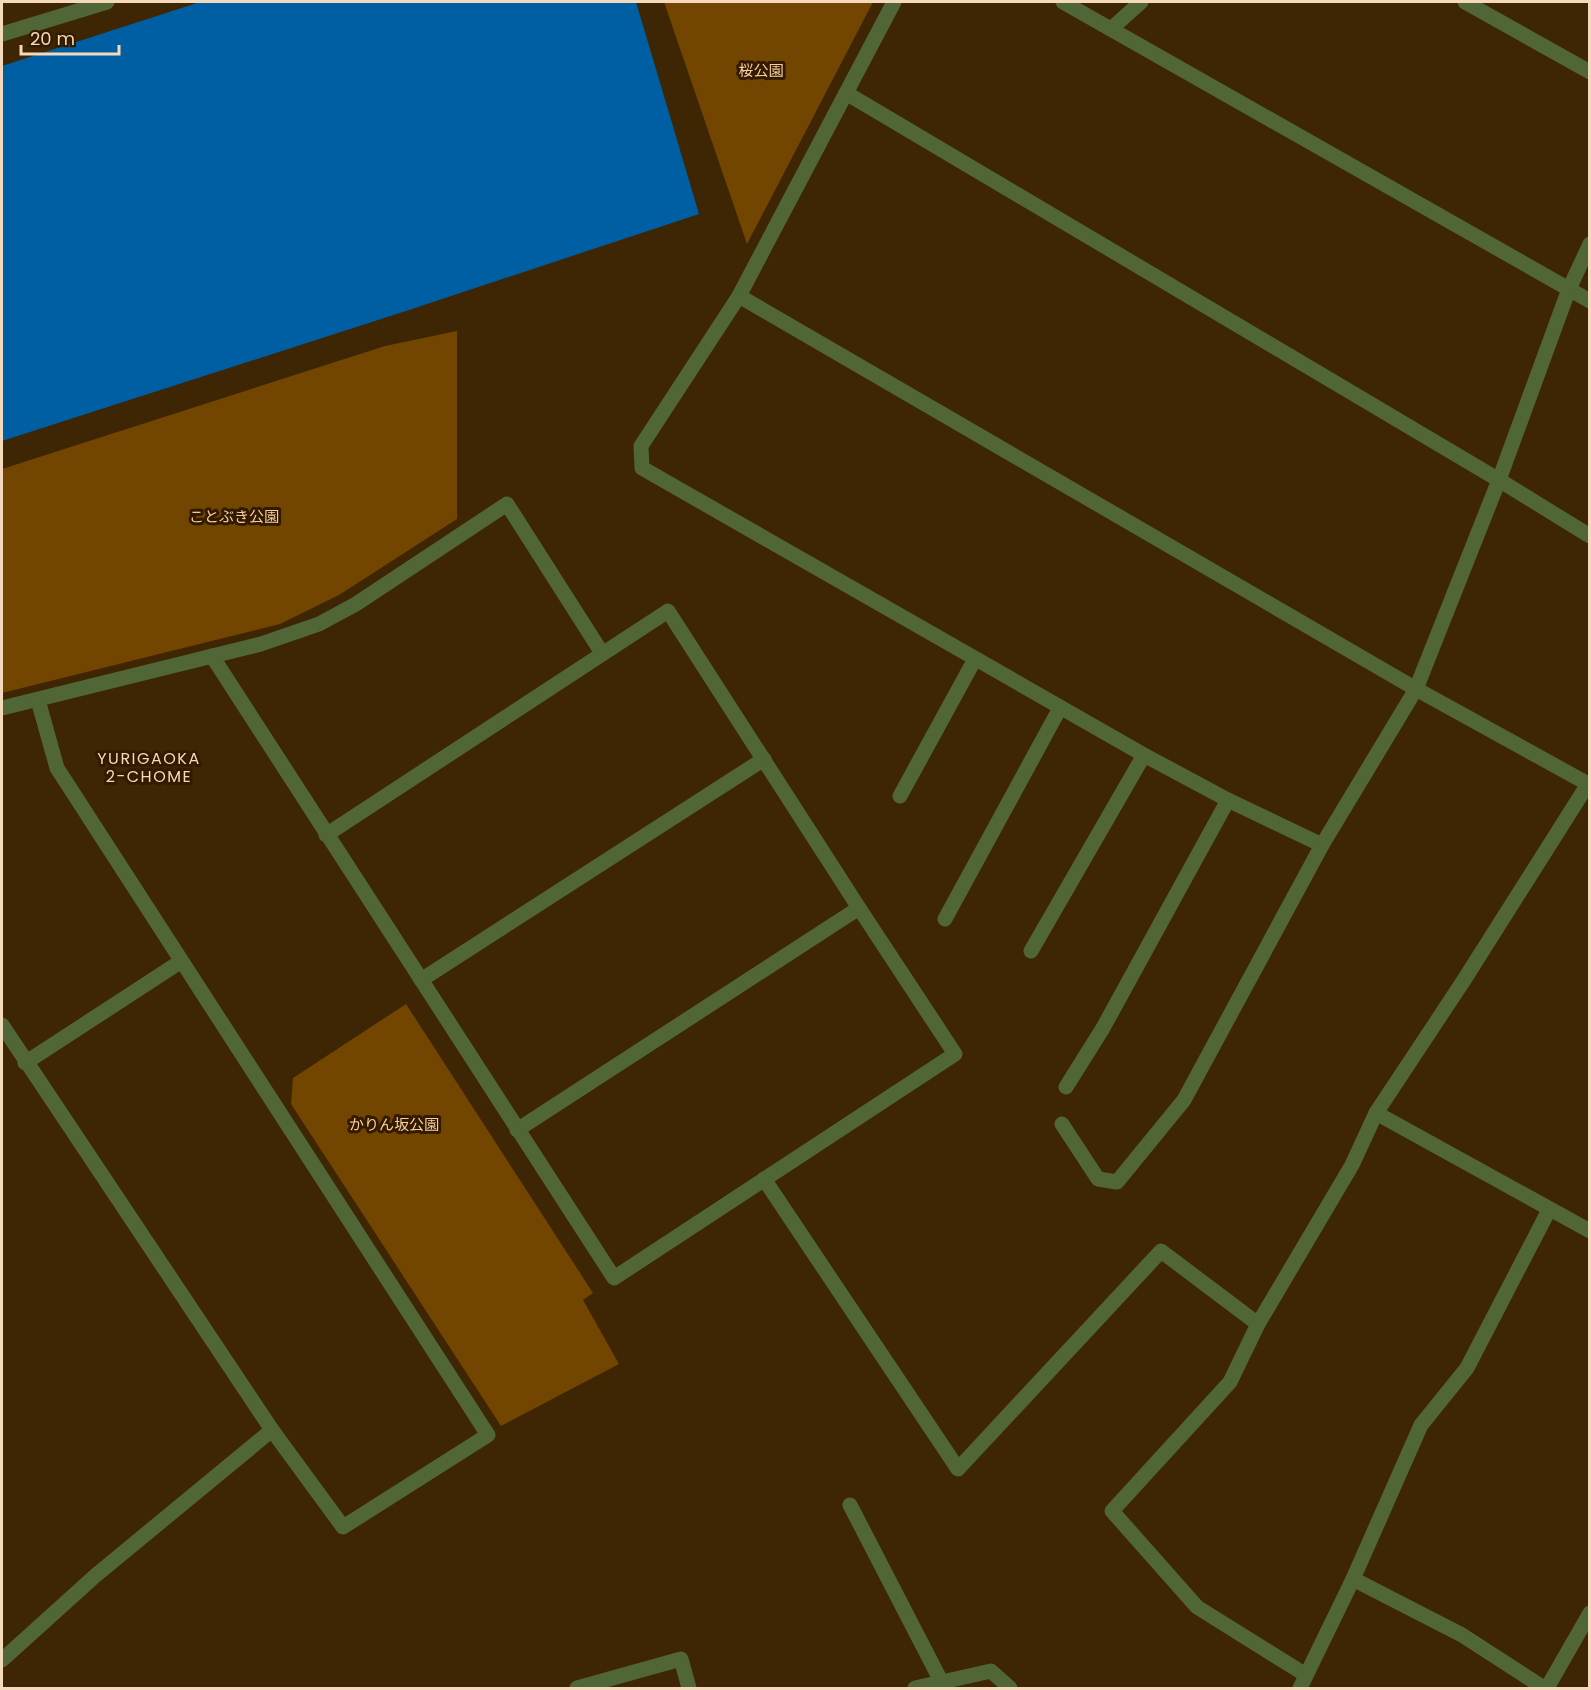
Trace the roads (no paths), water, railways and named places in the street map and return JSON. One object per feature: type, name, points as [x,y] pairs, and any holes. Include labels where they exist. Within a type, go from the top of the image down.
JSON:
[{"type":"street","points":[[2,34],[107,2]]},
{"type":"street","points":[[894,2],[739,296],[641,446],[642,468],[1144,755],[1228,800],[1322,845]]},
{"type":"street","points":[[1063,2],[1590,301]]},
{"type":"street","points":[[1111,29],[1141,2]]},
{"type":"street","points":[[1465,2],[1590,72]]},
{"type":"street","points":[[846,93],[1590,536]]},
{"type":"street","points":[[1062,1124],[1098,1179],[1117,1182],[1184,1100],[1322,845],[1416,689],[1499,480],[1569,289],[1590,244]]},
{"type":"street","points":[[739,296],[1416,689],[1589,784],[1377,1113],[1352,1165],[1258,1324],[1230,1382],[1112,1511],[1197,1607],[1303,1682],[1353,1579],[1421,1425],[1467,1368],[1549,1210]]},
{"type":"street","points":[[2,708],[261,644],[319,624],[356,603],[507,504],[602,653]]},
{"type":"street","points":[[212,656],[326,835],[614,1278],[955,1054],[668,611],[326,835]]},
{"type":"street","points":[[900,796],[975,659]]},
{"type":"street","points":[[2,1025],[25,1063],[272,1430],[343,1527],[488,1435],[180,962],[57,768],[38,700]]},
{"type":"street","points":[[945,919],[1060,708]]},
{"type":"street","points":[[1031,951],[1144,755]]},
{"type":"street","points":[[421,980],[764,759]]},
{"type":"street","points":[[1066,1087],[1103,1028],[1228,800]]},
{"type":"street","points":[[517,1130],[859,908]]},
{"type":"street","points":[[25,1063],[180,962]]},
{"type":"street","points":[[1377,1113],[1590,1231]]},
{"type":"street","points":[[764,1179],[958,1469],[1161,1251],[1258,1324]]},
{"type":"street","points":[[2,1660],[95,1576],[272,1430]]},
{"type":"street","points":[[849,1505],[941,1682]]},
{"type":"street","points":[[1353,1579],[1462,1635],[1545,1689],[1590,1613]]},
{"type":"street","points":[[577,1689],[681,1659],[689,1689]]},
{"type":"street","points":[[915,1689],[991,1671],[1010,1689]]},
{"type":"water","points":[[200,2],[636,2],[699,214],[2,441],[2,66]]},
{"type":"district","name":"YURIGAOKA 2-CHOME","points":[[149,767]]},
{"type":"park label","name":"桜公園","points":[[761,70]]},
{"type":"park label","name":"ことぶき公園","points":[[234,516]]},
{"type":"park label","name":"かりん坂公園","points":[[394,1124]]}]
